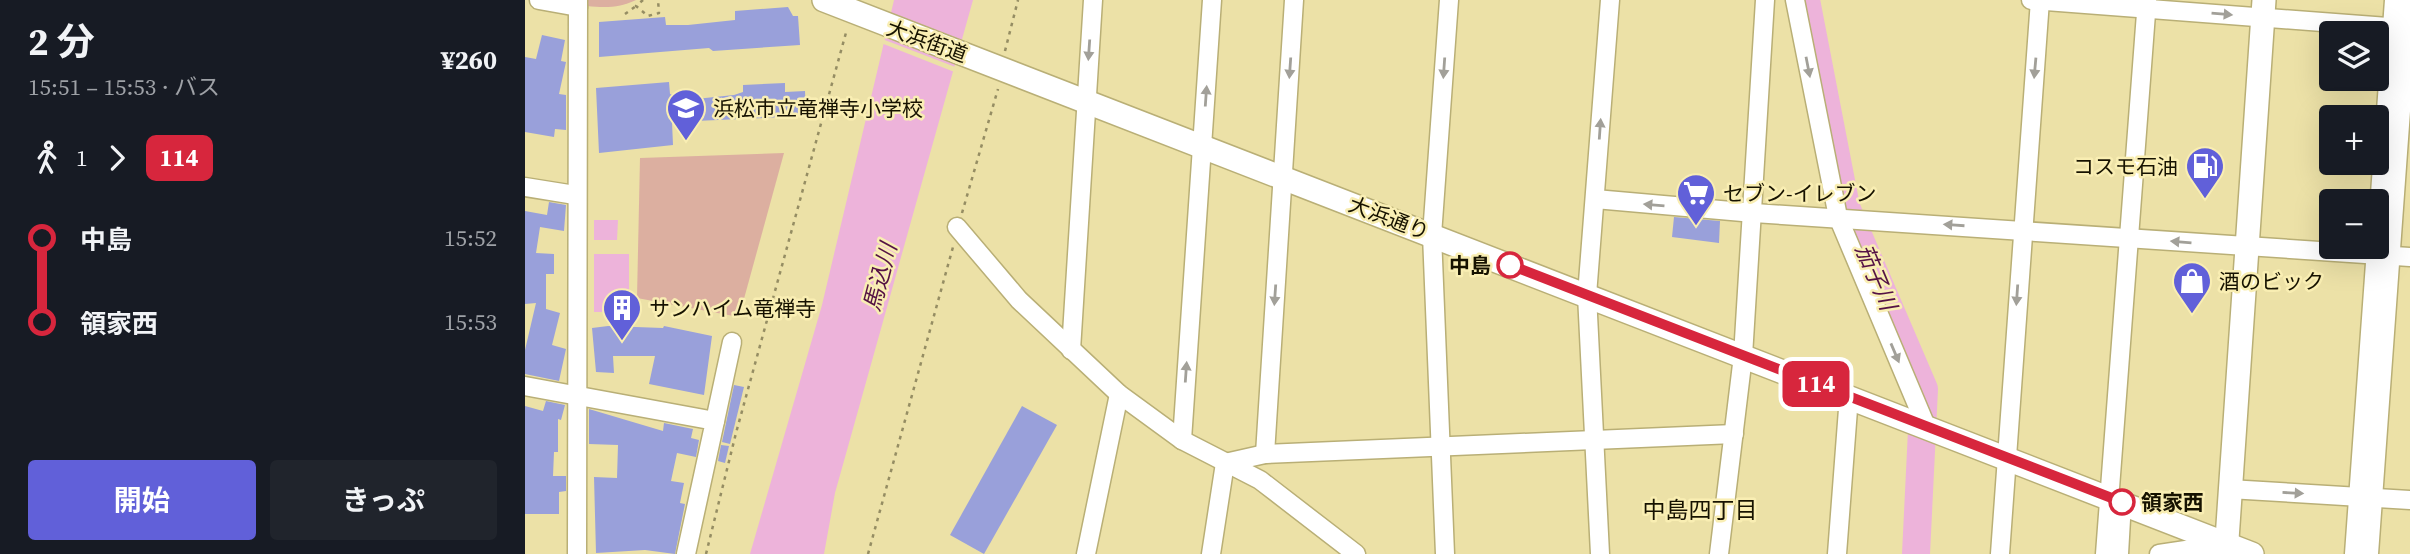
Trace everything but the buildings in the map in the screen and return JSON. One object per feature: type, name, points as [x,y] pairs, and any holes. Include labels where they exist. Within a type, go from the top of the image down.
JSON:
[{"type":"street","points":[[539,0],[578,3],[575,195],[577,554]]},
{"type":"street","points":[[824,0],[856,14]]},
{"type":"street","points":[[1071,350],[1093,0]]},
{"type":"street","points":[[1182,440],[1212,0]]},
{"type":"street","points":[[1265,454],[1294,0]]},
{"type":"street","points":[[1445,554],[1432,235],[1449,0]]},
{"type":"street","points":[[1600,554],[1587,295],[1610,0]]},
{"type":"street","points":[[1719,554],[1743,356],[1765,0]]},
{"type":"street","points":[[1795,0],[1838,217],[1926,426]]},
{"type":"street","points":[[2031,0],[2263,9],[2401,28]]},
{"type":"street","points":[[2000,554],[2040,0]]},
{"type":"street","points":[[2394,0],[2401,28]]},
{"type":"street","points":[[2389,189],[2401,28],[2409,0]]},
{"type":"street","points":[[2119,554],[2115,499],[2127,238],[2147,4]]},
{"type":"street","points":[[2159,554],[2226,549],[2249,248],[2263,9]]},
{"type":"street","name":"大浜街道","points":[[856,14],[997,68]]},
{"type":"street","name":"大浜通り","points":[[997,68],[1086,100],[2115,499],[2226,549],[2252,554]]},
{"type":"street","points":[[525,187],[575,195]]},
{"type":"street","points":[[1595,200],[1753,214],[1838,217],[2319,252]]},
{"type":"street","points":[[957,227],[1019,300],[1119,394],[1182,440],[1260,480],[1356,554]]},
{"type":"street","points":[[2389,255],[2410,257]]},
{"type":"street","points":[[2369,554],[2366,497],[2384,259]]},
{"type":"street","points":[[686,554],[732,342]]},
{"type":"street","points":[[525,386],[715,421]]},
{"type":"street","points":[[1086,554],[1119,394]]},
{"type":"street","points":[[1837,554],[1849,396]]},
{"type":"street","points":[[1225,463],[1265,454],[1734,434]]},
{"type":"street","points":[[1211,554],[1225,463]]},
{"type":"street","points":[[2229,489],[2410,500]]},
{"type":"street","points":[[2354,554],[2366,497]]},
{"type":"street","points":[[2105,554],[2115,499]]},
{"type":"path","points":[[625,14],[643,0]]},
{"type":"path","points":[[636,6],[648,16],[656,16],[660,8],[659,0]]},
{"type":"path","points":[[868,554],[998,86],[997,68],[1018,0]]},
{"type":"path","points":[[706,554],[736,433],[856,14]]},
{"type":"shaded area","points":[[587,0],[636,0],[624,5],[606,7],[587,6]]},
{"type":"shaded area","points":[[784,153],[739,317],[637,298],[640,158]]},
{"type":"water","name":"馬込川","points":[[894,0],[973,0],[835,493],[824,554],[750,554],[822,305]]},
{"type":"water","points":[[594,220],[618,220],[617,240],[594,240]]},
{"type":"water","points":[[594,254],[629,254],[629,312],[594,312]]},
{"type":"pier","points":[[882,39],[958,68],[957,73],[881,43]]},
{"type":"waterway","name":"茄子川","points":[[1806,0],[1846,207],[1924,389],[1916,554]]},
{"type":"bus line","name":"114","points":[[1510,265],[2122,502]]},
{"type":"place","name":"浜松市立竜禅寺小学校","points":[[686,142]]},
{"type":"place","name":"コスモ石油","points":[[2205,200]]},
{"type":"place","name":"セブン-イレブン","points":[[1696,227]]},
{"type":"place","name":"中島","points":[[1510,265]]},
{"type":"place","name":"酒のビック","points":[[2192,315]]},
{"type":"place","name":"サンハイム竜禅寺","points":[[622,342]]},
{"type":"place","name":"領家西","points":[[2122,502]]},
{"type":"district","name":"中島四丁目","points":[[1700,510]]}]
